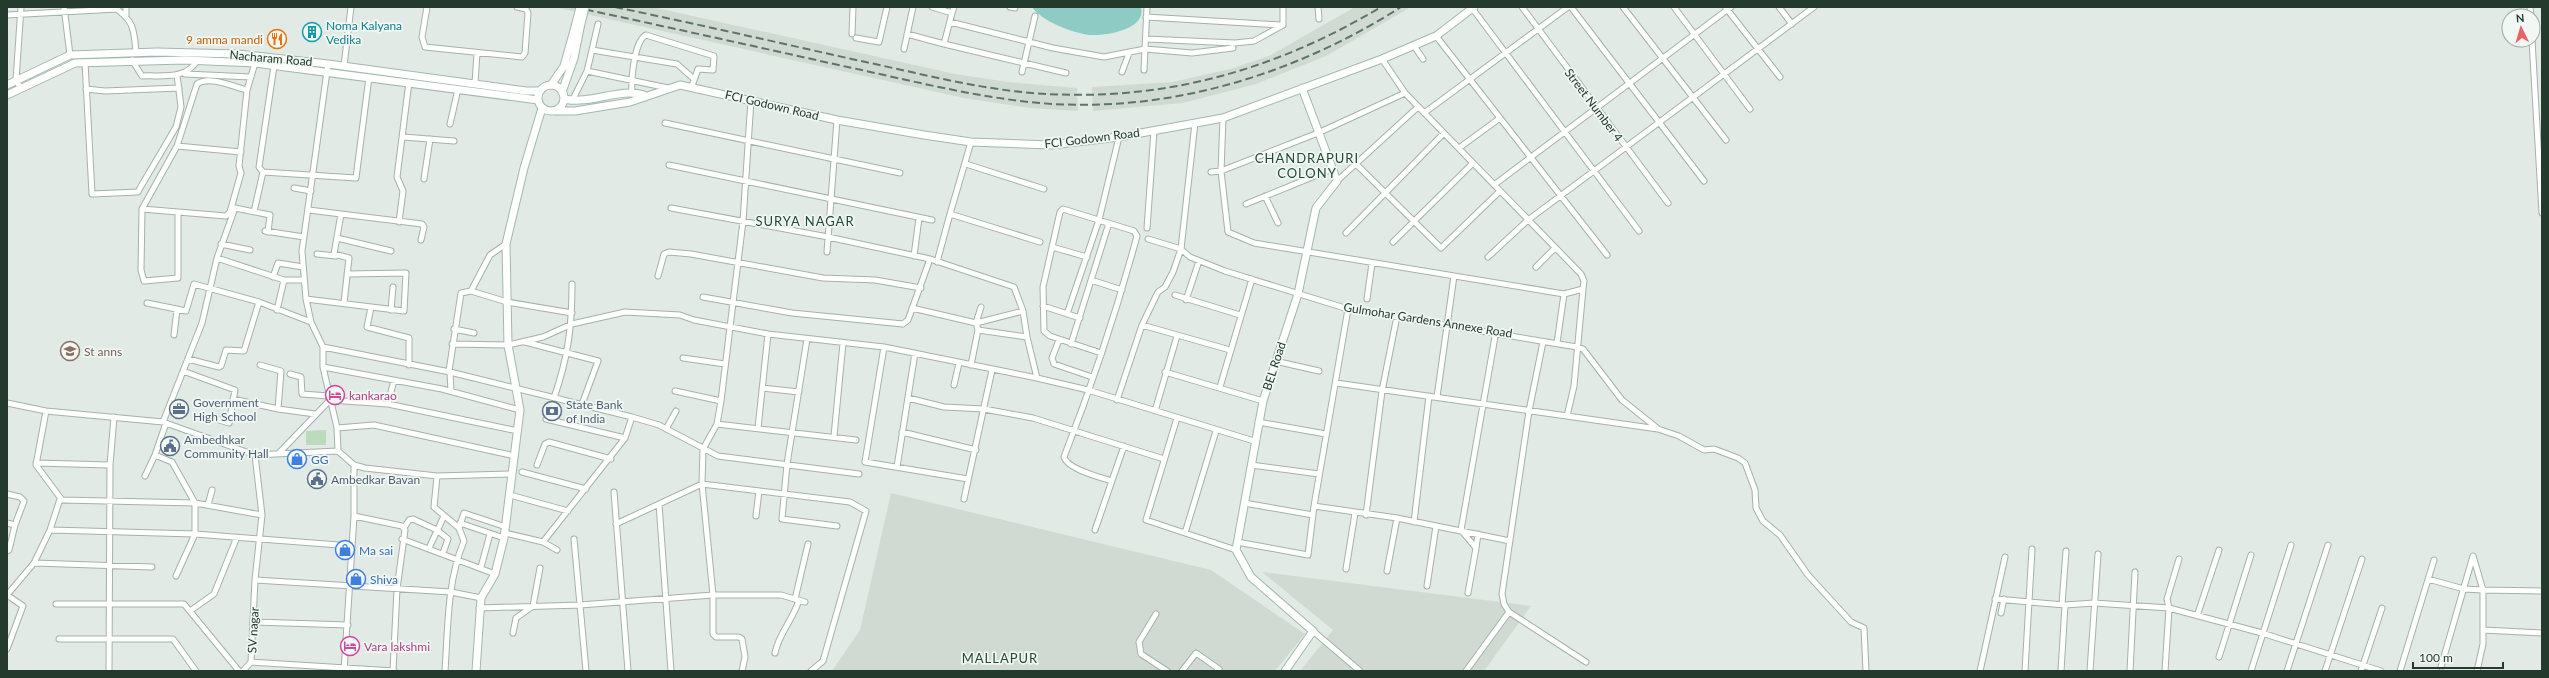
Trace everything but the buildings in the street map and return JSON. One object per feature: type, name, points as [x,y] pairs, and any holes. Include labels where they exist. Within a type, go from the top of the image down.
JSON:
[{"type":"street","points":[[20,87],[16,80],[21,7]]},
{"type":"street","points":[[126,7],[126,15]]},
{"type":"street","points":[[344,66],[351,7]]},
{"type":"street","points":[[427,7],[422,38],[425,47],[477,53],[524,56],[528,13],[526,9],[518,7]]},
{"type":"street","points":[[542,108],[555,111],[562,105],[563,95],[574,58],[580,7]]},
{"type":"street","points":[[476,671],[481,598],[495,574],[505,533],[520,410],[508,346],[506,244],[524,168],[542,108],[538,100],[540,91],[551,85],[564,66],[585,7]]},
{"type":"street","points":[[852,7],[854,36],[879,42],[887,7]]},
{"type":"street","points":[[904,49],[913,8],[907,7]]},
{"type":"street","points":[[932,7],[952,13]]},
{"type":"street","points":[[944,44],[954,7]]},
{"type":"street","points":[[1144,70],[1147,7]]},
{"type":"street","points":[[1282,25],[1283,7]]},
{"type":"street","points":[[1318,7],[1319,19]]},
{"type":"street","name":"Street Number 4","points":[[1522,7],[1668,203]]},
{"type":"street","points":[[1424,113],[1568,7]]},
{"type":"street","points":[[1571,7],[1704,181]]},
{"type":"street","points":[[1623,7],[1726,140]]},
{"type":"street","points":[[1674,7],[1750,109]]},
{"type":"street","points":[[1780,7],[1792,24]]},
{"type":"street","points":[[1488,257],[1528,220],[1814,7]]},
{"type":"street","points":[[7,15],[20,16],[64,10],[115,8],[126,15],[134,26],[136,52]]},
{"type":"street","points":[[1473,8],[1505,54],[1639,231]]},
{"type":"street","name":"FCI Godown Road","points":[[555,111],[568,112],[594,109],[630,102],[668,88],[693,83],[751,100],[837,120],[971,142],[1051,145],[1154,131],[1223,118],[1382,60],[1414,46],[1436,36],[1473,8]]},
{"type":"street","points":[[1494,185],[1695,36],[1728,8],[1780,77]]},
{"type":"street","points":[[64,10],[70,55]]},
{"type":"street","points":[[1022,72],[1035,16]]},
{"type":"street","points":[[1146,17],[1282,25]]},
{"type":"street","points":[[950,22],[1028,42],[1104,57],[1114,53],[1129,53],[1145,49],[1192,53],[1233,48]]},
{"type":"street","points":[[572,101],[587,71],[598,24]]},
{"type":"street","points":[[1146,39],[1235,43],[1254,41],[1282,25]]},
{"type":"street","points":[[907,34],[1066,72]]},
{"type":"street","points":[[632,93],[631,80],[635,58],[642,38],[646,35],[714,56],[713,70],[698,69],[693,83]]},
{"type":"street","points":[[1436,36],[1606,255]]},
{"type":"street","points":[[1414,46],[1424,59]]},
{"type":"street","points":[[2533,48],[2541,170],[2542,213]]},
{"type":"street","points":[[592,50],[677,64],[693,83]]},
{"type":"street","name":"Nacharam Road","points":[[7,85],[70,55],[136,52],[238,54],[344,66],[476,86],[540,91]]},
{"type":"street","points":[[476,86],[477,53]]},
{"type":"street","points":[[1122,72],[1129,53]]},
{"type":"street","points":[[132,60],[142,76],[185,74],[251,77]]},
{"type":"street","name":"Nacharam Road","points":[[7,95],[20,87],[70,64],[132,60],[255,63],[458,89],[476,86],[538,100]]},
{"type":"street","points":[[1382,60],[1405,93],[1418,107],[1581,274],[1584,281],[1574,386],[1567,416]]},
{"type":"street","points":[[185,74],[192,69],[197,61]]},
{"type":"street","points":[[85,62],[92,194],[138,192],[176,127],[181,107],[177,75]]},
{"type":"street","points":[[142,209],[226,216],[230,212],[241,173],[239,166],[247,90],[255,63]]},
{"type":"street","points":[[328,64],[304,238],[303,267],[310,322],[323,347],[323,367],[337,428],[338,451]]},
{"type":"street","points":[[274,66],[259,166],[264,172],[356,178],[369,78]]},
{"type":"street","points":[[34,71],[39,78]]},
{"type":"street","points":[[587,71],[668,88]]},
{"type":"street","points":[[178,212],[178,278],[144,280],[141,270],[142,209],[177,146],[197,84],[202,81],[209,81],[247,90]]},
{"type":"street","points":[[399,222],[403,191],[397,177],[409,82]]},
{"type":"street","points":[[551,85],[572,101],[586,101],[632,93],[644,96]]},
{"type":"street","points":[[86,89],[106,91],[179,88]]},
{"type":"street","points":[[1302,88],[1337,181],[1418,107]]},
{"type":"street","points":[[450,124],[458,89]]},
{"type":"street","points":[[1211,172],[1221,171],[1318,133],[1405,93]]},
{"type":"street","points":[[742,671],[745,657],[742,639],[739,637],[716,637],[713,634],[712,595],[702,484],[702,448],[717,424],[721,401],[743,221],[751,100]]},
{"type":"street","points":[[1223,118],[1221,171],[1228,232],[1254,243],[1564,294],[1583,289]]},
{"type":"street","points":[[1459,148],[1500,118]]},
{"type":"street","points":[[826,252],[837,120]]},
{"type":"street","points":[[665,123],[900,173]]},
{"type":"street","points":[[1117,400],[1142,324],[1158,292],[1166,287],[1174,272],[1181,249],[1195,123]]},
{"type":"street","points":[[1147,228],[1154,131]]},
{"type":"street","points":[[1346,232],[1444,133]]},
{"type":"street","points":[[1067,314],[1099,220],[1119,136]]},
{"type":"street","points":[[403,137],[454,141]]},
{"type":"street","points":[[424,179],[430,139]]},
{"type":"street","points":[[937,262],[971,142]]},
{"type":"street","points":[[177,146],[241,152]]},
{"type":"street","points":[[1355,163],[1413,222],[1439,247],[1443,248],[1500,191]]},
{"type":"street","points":[[1393,242],[1473,163]]},
{"type":"street","points":[[966,164],[1044,189]]},
{"type":"street","points":[[669,165],[932,220]]},
{"type":"street","points":[[1246,204],[1332,169]]},
{"type":"street","points":[[254,212],[264,172]]},
{"type":"street","name":"BEL Road","points":[[1236,550],[1254,441],[1263,401],[1298,294],[1316,208],[1337,181]]},
{"type":"street","points":[[294,188],[311,191]]},
{"type":"street","points":[[1265,196],[1278,223]]},
{"type":"street","points":[[145,476],[155,455],[164,422],[202,323],[221,244],[235,208],[271,216],[267,232],[304,238]]},
{"type":"street","points":[[670,208],[828,237],[930,259],[1014,287],[1023,311],[1026,337],[1037,378]]},
{"type":"street","points":[[1101,353],[1059,340],[1050,336],[1044,331],[1043,287],[1060,212],[1063,209],[1134,231],[1138,236],[1101,353],[1075,430],[1064,457],[1065,460],[1076,468],[1111,480]]},
{"type":"street","points":[[309,210],[422,224],[424,227],[421,240]]},
{"type":"street","points":[[336,256],[334,254],[341,214]]},
{"type":"street","points":[[950,214],[1040,242]]},
{"type":"street","points":[[914,256],[919,218]]},
{"type":"street","points":[[1072,344],[1109,223]]},
{"type":"street","points":[[337,238],[391,251]]},
{"type":"street","name":"Gulmohar Gardens Annexe Road","points":[[1148,239],[1181,249],[1198,261],[1348,309],[1538,338],[1543,342],[1577,346]]},
{"type":"street","points":[[221,244],[250,250]]},
{"type":"street","points":[[471,291],[490,255],[506,244]]},
{"type":"street","points":[[1052,248],[1087,257]]},
{"type":"street","points":[[1536,267],[1556,248]]},
{"type":"street","points":[[658,276],[664,254],[669,252],[823,278],[875,280],[921,288]]},
{"type":"street","points":[[316,254],[348,258],[348,274],[344,303]]},
{"type":"street","points":[[217,258],[284,280],[304,280]]},
{"type":"street","points":[[703,297],[792,313],[903,324],[908,320],[921,288],[930,259]]},
{"type":"street","points":[[1186,300],[1198,261]]},
{"type":"street","points":[[1367,299],[1372,262]]},
{"type":"street","points":[[273,277],[278,264],[303,267]]},
{"type":"street","points":[[306,299],[391,310],[403,311],[405,309],[406,273],[348,274]]},
{"type":"street","points":[[1437,397],[1446,324],[1454,276]]},
{"type":"street","points":[[1220,387],[1252,279]]},
{"type":"street","points":[[277,310],[284,280]]},
{"type":"street","points":[[1091,280],[1122,290]]},
{"type":"street","points":[[147,303],[186,311],[194,284],[259,302],[310,322]]},
{"type":"street","points":[[554,398],[567,354],[572,324],[572,284]]},
{"type":"street","points":[[391,310],[393,287]]},
{"type":"street","points":[[451,391],[450,372],[452,344],[459,295],[471,291],[507,302],[572,314]]},
{"type":"street","points":[[1557,343],[1564,294]]},
{"type":"street","points":[[1175,295],[1186,300],[1240,316]]},
{"type":"street","points":[[188,359],[219,367],[221,366],[226,350],[244,351],[259,302]]},
{"type":"street","points":[[1043,306],[1080,318]]},
{"type":"street","points":[[371,307],[367,326],[409,338],[409,365]]},
{"type":"street","points":[[971,365],[978,330],[976,323],[981,307]]},
{"type":"street","points":[[912,308],[976,323],[1023,311]]},
{"type":"street","points":[[174,336],[177,309]]},
{"type":"street","points":[[1237,542],[1308,555],[1319,474],[1348,309]]},
{"type":"street","points":[[452,344],[508,346],[524,342],[572,324],[625,312],[647,311],[680,314],[694,320],[768,334],[884,347],[1037,378],[1088,390],[1216,431],[1254,441]]},
{"type":"street","points":[[1366,515],[1382,391],[1397,316]]},
{"type":"street","points":[[1142,324],[1177,336],[1230,350]]},
{"type":"street","points":[[454,329],[474,333]]},
{"type":"street","points":[[978,330],[1026,337]]},
{"type":"street","points":[[1476,548],[1461,530],[1482,403],[1496,332]]},
{"type":"street","points":[[758,428],[768,334]]},
{"type":"street","points":[[1155,411],[1165,372],[1177,336]]},
{"type":"street","points":[[807,339],[787,464],[786,493],[782,519],[837,526]]},
{"type":"street","points":[[1059,340],[1052,358],[1054,364],[1092,377]]},
{"type":"street","points":[[524,342],[598,361],[582,404]]},
{"type":"street","points":[[1543,342],[1529,411],[1502,594],[1504,604],[1510,612],[1586,662]]},
{"type":"street","points":[[834,436],[843,343]]},
{"type":"street","points":[[1577,346],[1583,349],[1622,400],[1658,428]]},
{"type":"street","points":[[323,347],[450,372],[632,417],[666,429],[718,456],[859,474]]},
{"type":"street","points":[[884,347],[865,462],[968,479]]},
{"type":"street","points":[[897,467],[915,353]]},
{"type":"street","points":[[683,358],[725,364]]},
{"type":"street","points":[[1275,361],[1319,371]]},
{"type":"street","points":[[954,385],[959,363]]},
{"type":"street","points":[[260,364],[281,371],[278,410]]},
{"type":"street","points":[[323,367],[451,391],[520,410]]},
{"type":"street","points":[[964,499],[976,450],[992,370]]},
{"type":"street","points":[[183,371],[235,390],[229,423],[219,420]]},
{"type":"street","points":[[1165,372],[1220,387],[1263,401]]},
{"type":"street","points":[[290,374],[300,377],[302,394],[388,404],[518,432]]},
{"type":"street","points":[[388,404],[394,380]]},
{"type":"street","points":[[1336,382],[1382,391],[1482,403],[1529,411],[1658,428],[1679,436],[1704,450],[1714,449],[1738,458],[1745,463],[1755,490],[1756,508],[1763,521],[1780,535],[1792,555],[1808,575],[1851,622],[1864,628],[1866,671]]},
{"type":"street","points":[[762,388],[799,392]]},
{"type":"street","points":[[674,391],[721,401]]},
{"type":"street","points":[[1414,522],[1429,396]]},
{"type":"street","points":[[279,453],[330,398]]},
{"type":"street","points":[[908,398],[944,407],[984,409],[1033,418],[1164,459]]},
{"type":"street","points":[[233,399],[278,410],[315,414]]},
{"type":"street","points":[[7,403],[46,411],[164,422],[255,455],[338,451],[354,465],[437,476],[512,474]]},
{"type":"street","points":[[46,411],[36,463],[60,499]]},
{"type":"street","points":[[666,429],[676,411]]},
{"type":"street","points":[[109,671],[111,639],[109,499],[114,417]]},
{"type":"street","points":[[543,542],[611,459],[625,438],[632,417]]},
{"type":"street","points":[[1177,418],[1146,520],[1236,550],[1250,577],[1360,671]]},
{"type":"street","points":[[546,419],[625,438]]},
{"type":"street","points":[[1258,422],[1326,434]]},
{"type":"street","points":[[717,424],[834,436],[856,440]]},
{"type":"street","points":[[337,428],[374,425],[515,456]]},
{"type":"street","points":[[1185,533],[1216,431]]},
{"type":"street","points":[[902,432],[976,450]]},
{"type":"street","points":[[537,465],[545,444],[549,442],[611,459]]},
{"type":"street","points":[[1095,530],[1124,446]]},
{"type":"street","points":[[155,455],[172,462],[195,503],[195,534],[176,576]]},
{"type":"street","name":"SV nagar","points":[[255,455],[262,515],[255,580],[251,662],[304,669],[394,671]]},
{"type":"street","points":[[36,463],[110,465]]},
{"type":"street","points":[[345,669],[354,516],[354,465]]},
{"type":"street","points":[[1251,465],[1319,474]]},
{"type":"street","points":[[522,472],[586,489]]},
{"type":"street","points":[[437,476],[434,508],[444,516],[460,525],[490,534],[505,533]]},
{"type":"street","points":[[616,524],[702,484],[786,493],[850,502],[866,511],[823,661],[810,671]]},
{"type":"street","points":[[208,505],[212,490]]},
{"type":"street","points":[[756,516],[759,491]]},
{"type":"street","points":[[614,492],[628,671]]},
{"type":"street","points":[[7,494],[20,497],[24,501],[15,525],[9,550],[7,551]]},
{"type":"street","points":[[510,495],[568,511]]},
{"type":"street","points":[[60,499],[109,499],[195,503],[262,515]]},
{"type":"street","points":[[7,650],[23,606],[7,595],[34,563],[50,530],[60,499]]},
{"type":"street","points":[[1244,503],[1313,515]]},
{"type":"street","points":[[659,504],[671,671]]},
{"type":"street","points":[[1314,506],[1366,515],[1397,518],[1510,540]]},
{"type":"street","points":[[445,671],[451,592],[457,558],[464,541],[460,525],[463,514],[466,513],[505,533],[543,542],[557,550]]},
{"type":"street","points":[[1346,569],[1355,513]]},
{"type":"street","points":[[354,516],[404,528]]},
{"type":"street","points":[[429,548],[444,516]]},
{"type":"street","points":[[1387,571],[1397,518]]},
{"type":"street","points":[[394,671],[397,589],[404,528],[413,519],[437,530],[448,539],[443,553]]},
{"type":"street","points":[[7,523],[15,525]]},
{"type":"street","points":[[1427,586],[1436,526]]},
{"type":"street","points":[[50,530],[195,534],[352,546]]},
{"type":"street","points":[[481,567],[490,534]]},
{"type":"street","points":[[1468,593],[1478,534]]},
{"type":"street","points":[[190,611],[214,594],[237,537]]},
{"type":"street","points":[[402,539],[481,567],[495,574]]},
{"type":"street","points":[[574,539],[586,671]]},
{"type":"street","points":[[775,653],[778,639],[796,611],[808,544]]},
{"type":"street","points":[[2251,671],[2291,545]]},
{"type":"street","points":[[2286,671],[2328,545]]},
{"type":"street","points":[[2025,671],[2032,550]]},
{"type":"street","points":[[2197,616],[2219,550]]},
{"type":"street","points":[[2061,671],[2066,551]]},
{"type":"street","points":[[2090,671],[2098,554]]},
{"type":"street","points":[[2219,657],[2251,555]]},
{"type":"street","points":[[2441,667],[2473,556],[2483,590],[2483,644],[2477,671]]},
{"type":"street","points":[[1980,671],[2005,557]]},
{"type":"street","points":[[2325,671],[2362,558]]},
{"type":"street","points":[[2165,671],[2169,608],[2167,599],[2179,559]]},
{"type":"street","points":[[2400,671],[2434,560]]},
{"type":"street","points":[[34,563],[110,567],[152,567]]},
{"type":"street","points":[[513,633],[516,618],[532,606],[540,568]]},
{"type":"street","points":[[2130,671],[2135,572]]},
{"type":"street","points":[[2428,579],[2464,589],[2542,591]]},
{"type":"street","points":[[255,580],[451,592],[481,598]]},
{"type":"street","points":[[480,608],[580,605],[622,600],[712,595],[774,594],[805,602]]},
{"type":"street","points":[[1995,599],[2064,605],[2094,603],[2169,608],[2262,633],[2330,656],[2361,669],[2381,671]]},
{"type":"street","points":[[2001,613],[2004,599]]},
{"type":"street","points":[[56,604],[182,604],[190,611],[239,671]]},
{"type":"street","points":[[2361,669],[2382,608]]},
{"type":"street","points":[[1466,671],[1510,612]]},
{"type":"street","points":[[1156,614],[1139,642],[1141,654],[1167,671]]},
{"type":"street","points":[[253,622],[348,625]]},
{"type":"street","points":[[1279,671],[1311,630]]},
{"type":"street","points":[[1285,671],[1311,630]]},
{"type":"street","points":[[2483,630],[2542,633]]},
{"type":"street","points":[[59,639],[174,640],[196,671]]},
{"type":"street","points":[[1182,671],[1196,653],[1219,669],[1217,671]]},
{"type":"street","points":[[243,671],[251,662]]},
{"type":"shaded area","points":[[554,7],[652,7],[955,74],[1008,82],[1077,88],[1078,111],[1030,108],[964,98]]},
{"type":"shaded area","points":[[1355,7],[1411,7],[1326,56],[1256,84],[1183,103],[1093,111],[1092,87],[1173,82],[1230,69],[1269,56]]},
{"type":"shaded area","points":[[891,493],[1211,570],[1305,634],[1275,671],[832,671],[860,630]]},
{"type":"shaded area","points":[[1262,572],[1531,606],[1484,671],[1300,671],[1333,630]]},
{"type":"green space","points":[[326,430],[326,445],[306,445],[306,431]]},
{"type":"water","points":[[1032,7],[1141,7],[1141,15],[1138,21],[1123,30],[1114,33],[1089,35],[1058,26],[1042,17]]},
{"type":"railway","points":[[574,7],[959,91],[1029,102],[1078,105],[1127,103],[1175,97],[1223,86],[1269,72],[1315,53],[1359,32],[1401,7]]},
{"type":"railway","points":[[615,7],[966,84],[1010,91],[1079,95],[1125,93],[1169,87],[1213,78],[1256,65],[1298,49],[1340,30],[1381,7]]},
{"type":"place","name":"Noma Kalyana Vedika","points":[[312,32]]},
{"type":"place","name":"9 amma mandi","points":[[277,39]]},
{"type":"place","name":"St anns","points":[[70,351]]},
{"type":"place","name":"kankarao","points":[[335,395]]},
{"type":"place","name":"Government High School","points":[[179,409]]},
{"type":"place","name":"State Bank of India","points":[[552,411]]},
{"type":"place","name":"Ambedhkar Community Hall","points":[[170,446]]},
{"type":"place","name":"GG","points":[[297,459]]},
{"type":"place","name":"Ambedkar Bavan","points":[[317,479]]},
{"type":"place","name":"Ma sai","points":[[345,550]]},
{"type":"place","name":"Shiva","points":[[356,579]]},
{"type":"place","name":"Vara lakshmi","points":[[350,646]]},
{"type":"district","name":"CHANDRAPURI COLONY","points":[[1307,166]]},
{"type":"district","name":"SURYA NAGAR","points":[[805,221]]},
{"type":"district","name":"MALLAPUR","points":[[1000,658]]}]
